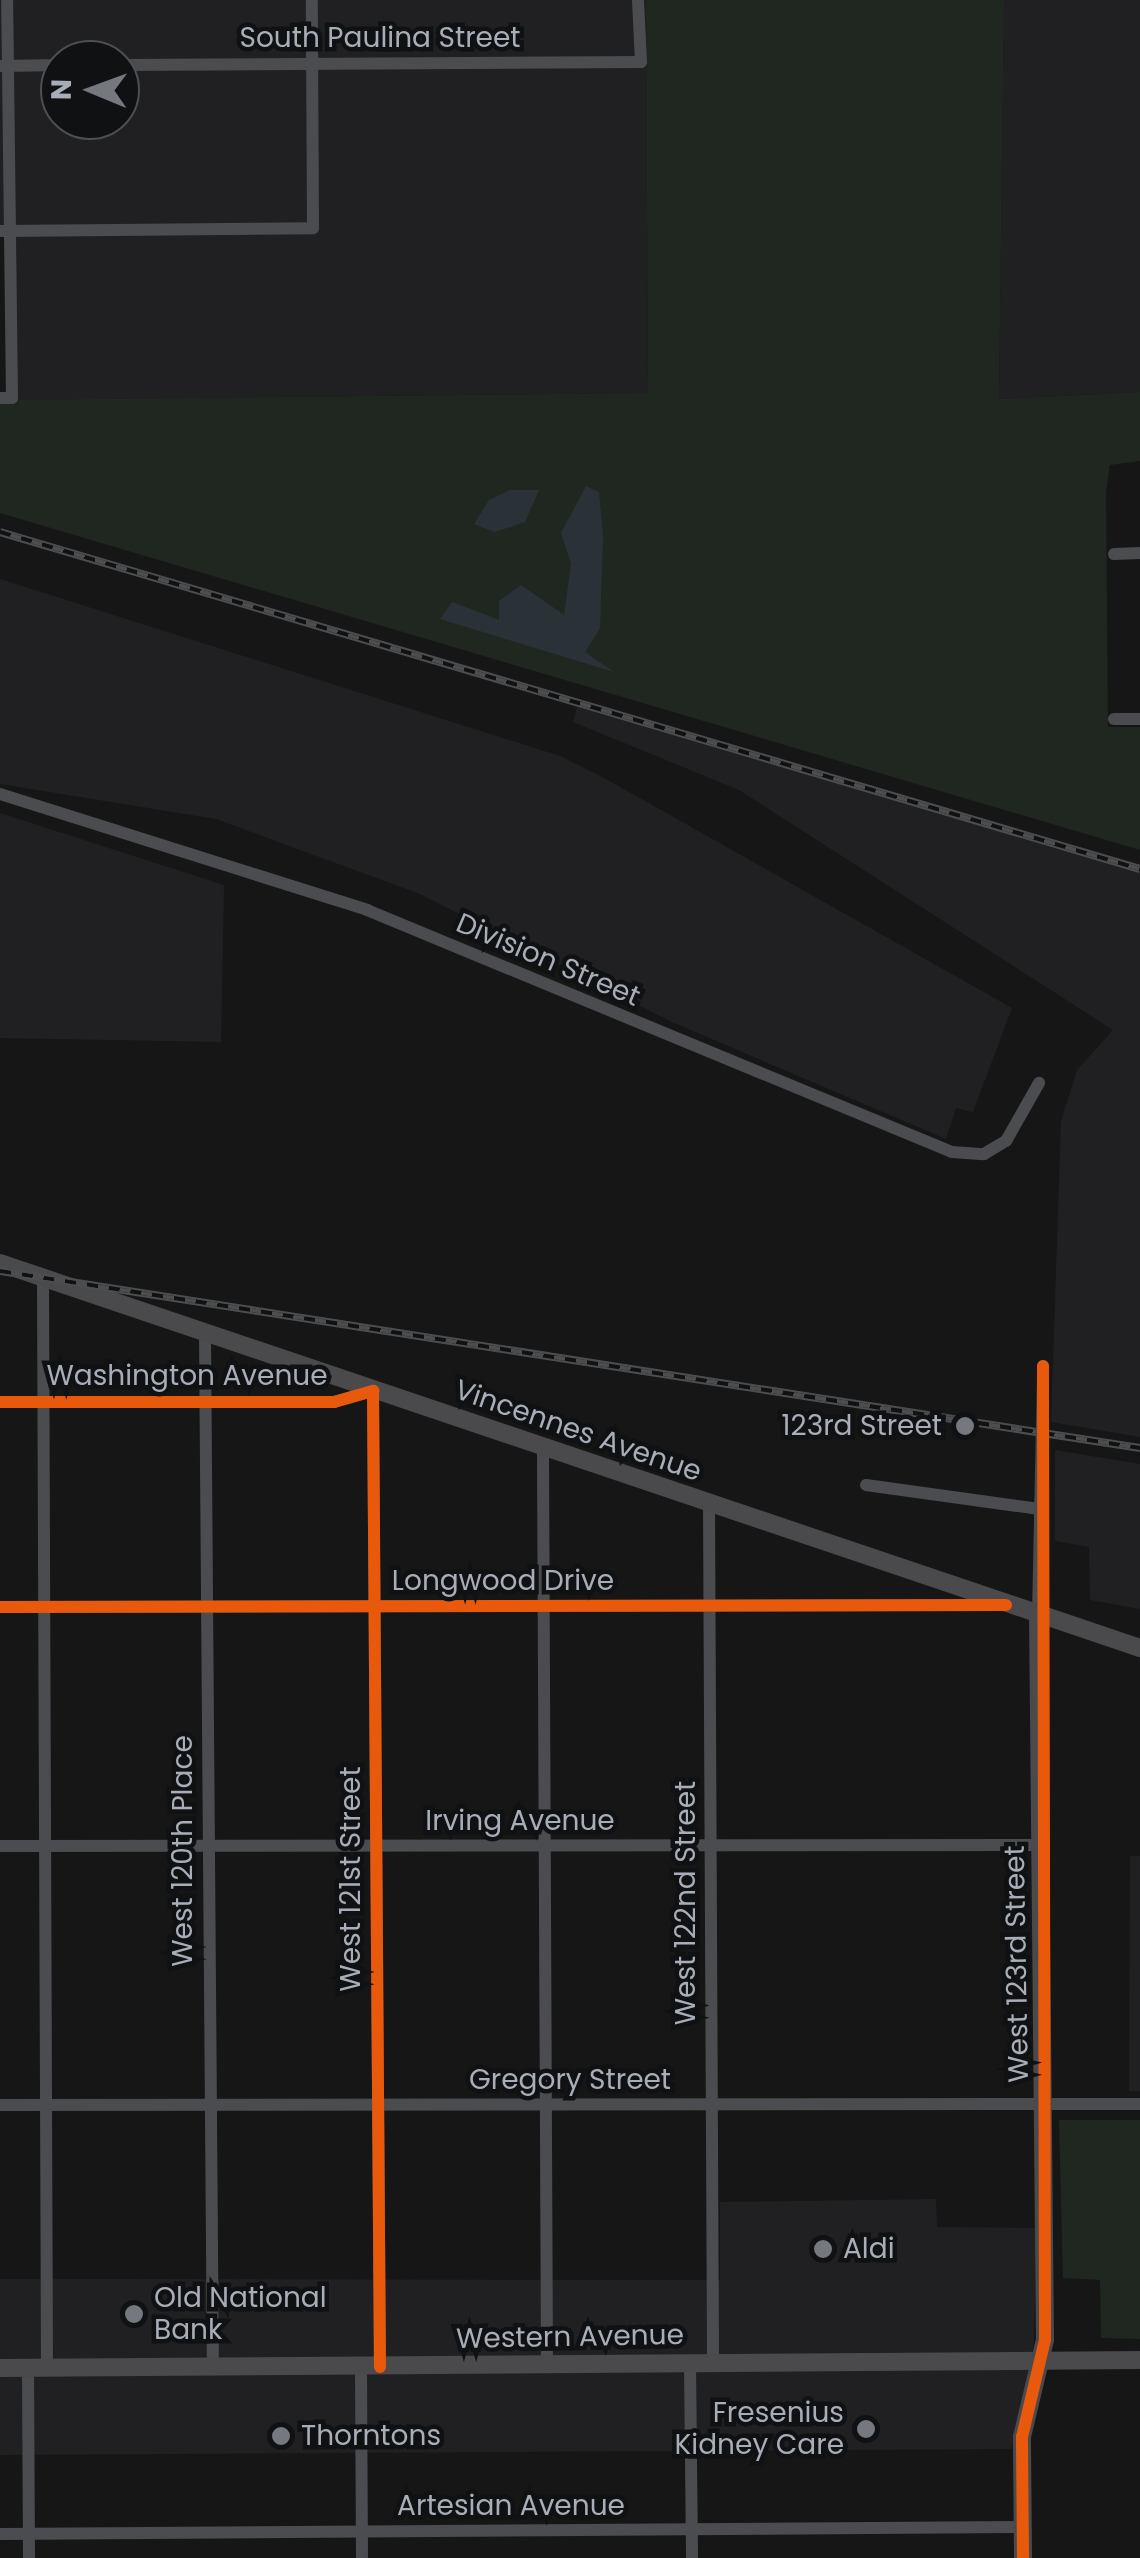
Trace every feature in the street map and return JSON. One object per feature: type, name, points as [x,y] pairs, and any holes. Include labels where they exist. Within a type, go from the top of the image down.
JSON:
[{"type":"main road","name":"Vincennes Avenue","points":[[0,1264],[1140,1648]]},
{"type":"main road","name":"West 123rd Street","points":[[1022,2558],[1022,2437],[1038,2360],[1044,2105],[1038,1614]]},
{"type":"main road","name":"Western Avenue","points":[[0,2368],[1140,2360]]},
{"type":"street","points":[[6,398],[4,66],[8,0]]},
{"type":"street","points":[[5,231],[314,228],[312,0]]},
{"type":"street","name":"South Paulina Street","points":[[140,65],[641,62],[638,0]]},
{"type":"street","points":[[4,66],[40,65]]},
{"type":"street","points":[[1114,554],[1140,554]]},
{"type":"street","points":[[1114,719],[1140,719]]},
{"type":"street","name":"Division Street","points":[[0,794],[367,910],[952,1152],[984,1154],[1006,1141],[1039,1083]]},
{"type":"street","points":[[29,2558],[46,2105],[42,1278]]},
{"type":"street","name":"West 120th Place","points":[[205,1334],[213,2368]]},
{"type":"street","name":"West 123rd Street","points":[[1038,1614],[1042,1366]]},
{"type":"street","name":"Washington Avenue","points":[[0,1402],[334,1402],[372,1392]]},
{"type":"street","name":"West 121st Street","points":[[372,1392],[380,2366]]},
{"type":"street","points":[[542,1449],[547,2364]]},
{"type":"street","points":[[866,1485],[1039,1510]]},
{"type":"street","name":"West 122nd Street","points":[[709,1504],[713,2362]]},
{"type":"street","name":"Longwood Drive","points":[[0,1607],[1006,1606]]},
{"type":"street","name":"Irving Avenue","points":[[0,1846],[1041,1845]]},
{"type":"street","name":"Gregory Street","points":[[0,2105],[1140,2104]]},
{"type":"street","points":[[690,2362],[692,2558]]},
{"type":"street","points":[[361,2367],[362,2558]]},
{"type":"street","name":"Artesian Avenue","points":[[0,2534],[1022,2527]]},
{"type":"shaded area","points":[[0,0],[646,0],[648,393],[14,400],[13,229],[0,228]]},
{"type":"shaded area","points":[[646,0],[1004,0],[999,399],[1140,392],[1140,461],[1110,465],[1106,492],[1108,727],[1140,727],[1140,850],[0,513],[0,400],[648,393]]},
{"type":"shaded area","points":[[1004,0],[1140,0],[1140,392],[999,399]]},
{"type":"shaded area","points":[[586,486],[599,492],[603,536],[600,628],[585,652],[614,672],[440,619],[452,602],[499,620],[499,601],[521,585],[564,615],[571,564],[561,533]]},
{"type":"shaded area","points":[[510,490],[539,490],[525,522],[495,532],[474,524],[489,500]]},
{"type":"shaded area","points":[[0,579],[560,756],[606,779],[1012,1008],[973,1112],[956,1108],[946,1139],[672,1022],[420,894],[216,819],[0,784]]},
{"type":"shaded area","points":[[577,707],[1140,872],[1140,1437],[1051,1422],[1061,1121],[1077,1070],[1113,1030],[739,790],[573,722]]},
{"type":"shaded area","points":[[0,813],[224,885],[221,1042],[0,1038]]},
{"type":"shaded area","points":[[1055,1450],[1140,1464],[1140,1609],[1090,1600],[1089,1547],[1055,1541]]},
{"type":"shaded area","points":[[1130,1856],[1140,1856],[1140,2091],[1129,2091]]},
{"type":"shaded area","points":[[1059,2120],[1140,2120],[1140,2339],[1101,2338],[1100,2280],[1063,2278]]},
{"type":"shaded area","points":[[936,2199],[937,2227],[1036,2228],[1034,2344],[1012,2449],[0,2455],[0,2279],[720,2280],[720,2202]]},
{"type":"railway","points":[[0,532],[1140,869]]},
{"type":"railway","points":[[0,1271],[1140,1448]]},
{"type":"cycle path","points":[[1023,2558],[1022,2437],[1045,2340],[1043,1366]]},
{"type":"cycle path","points":[[0,1402],[334,1402],[373,1391],[380,2367]]},
{"type":"cycle path","points":[[0,1607],[1006,1605]]},
{"type":"place","name":"123rd Street","points":[[965,1426]]},
{"type":"place","name":"Aldi","points":[[823,2249]]},
{"type":"place","name":"Old National Bank","points":[[134,2314]]},
{"type":"place","name":"Fresenius Kidney Care","points":[[866,2429]]},
{"type":"place","name":"Thorntons","points":[[281,2436]]}]
